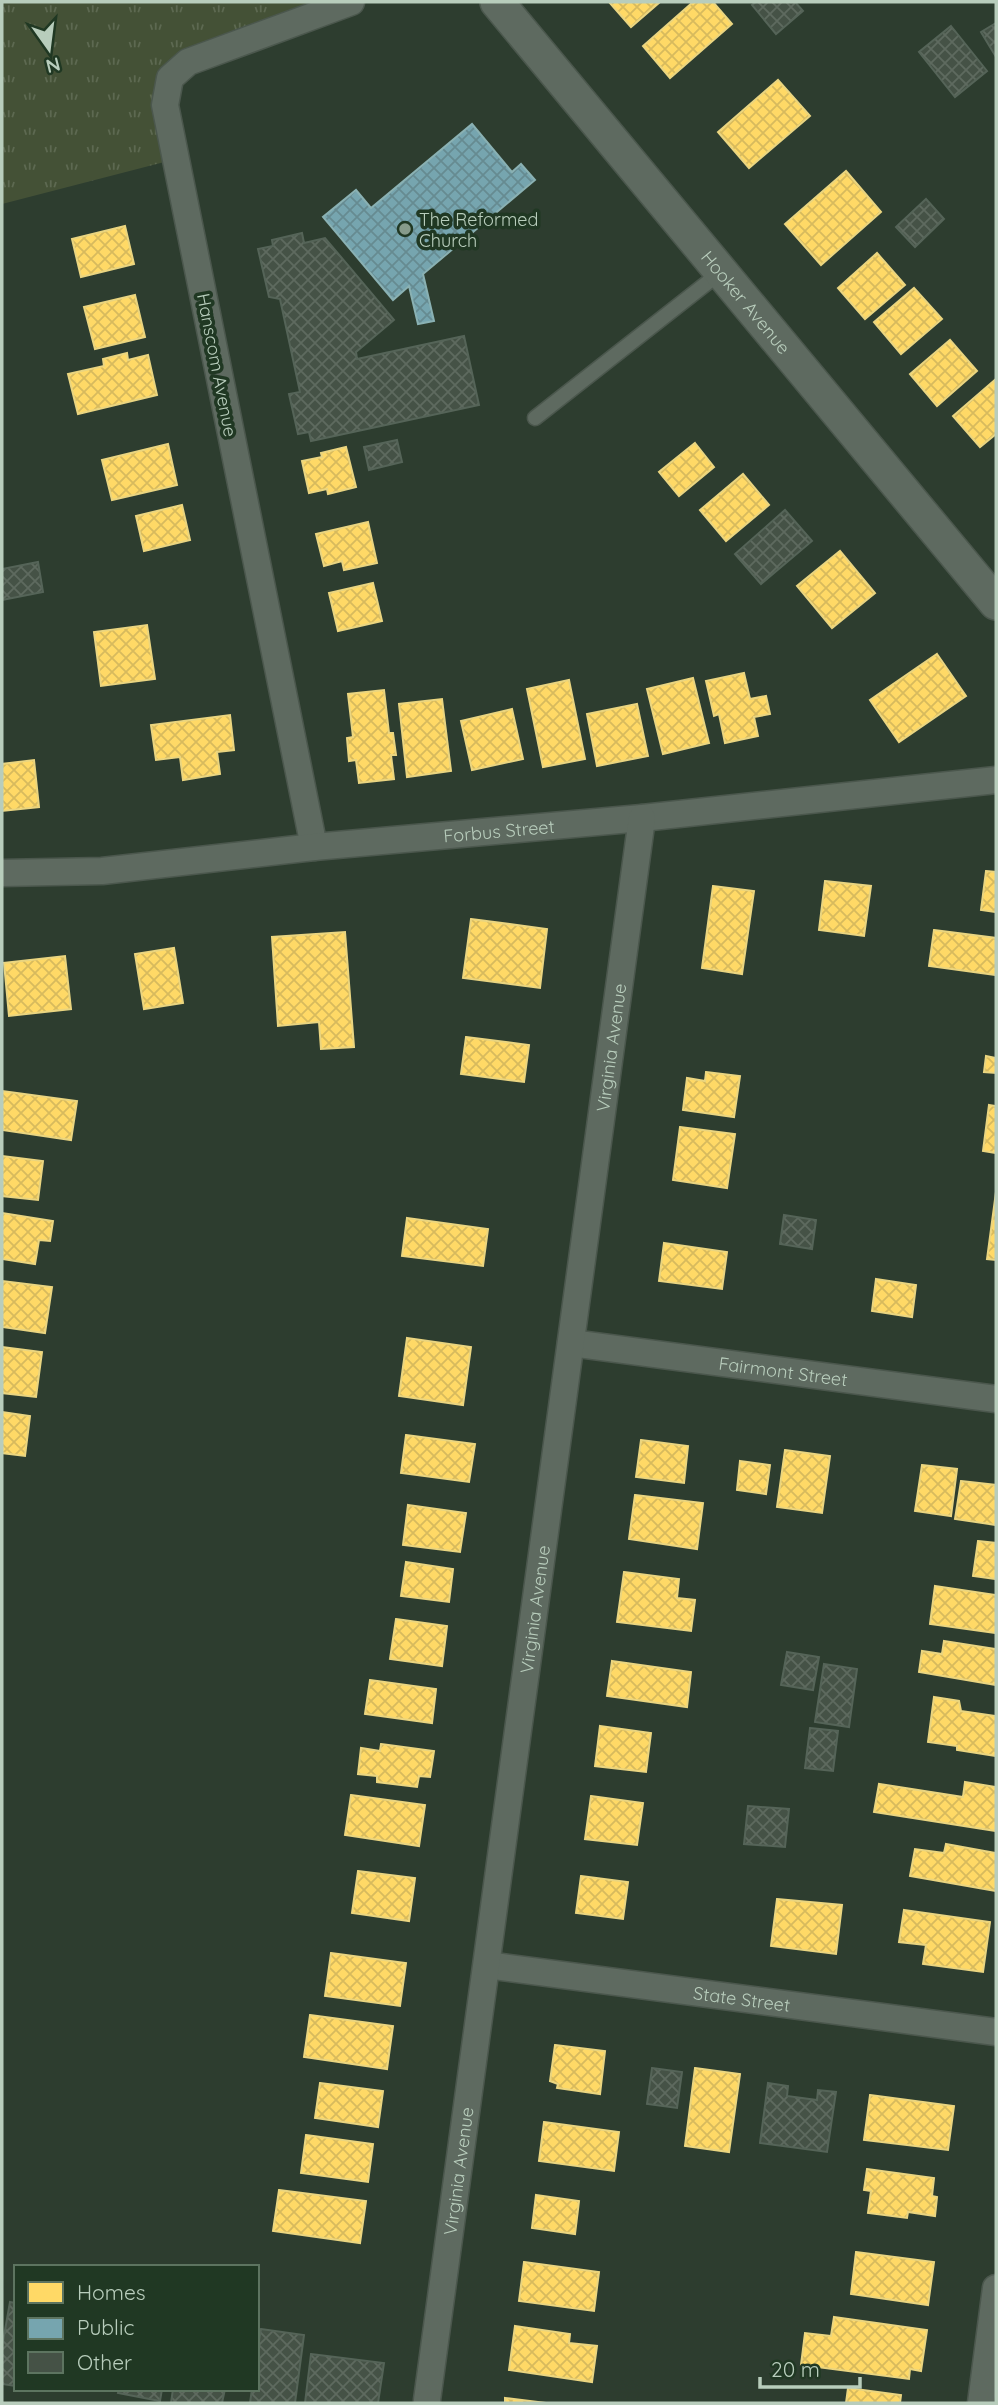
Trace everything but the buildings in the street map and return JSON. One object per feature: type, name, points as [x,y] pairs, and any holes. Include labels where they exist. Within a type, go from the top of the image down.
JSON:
[{"type":"street","name":"Hanscom Avenue","points":[[314,847],[165,105],[170,78],[188,62],[351,2]]},
{"type":"street","name":"Hooker Avenue","points":[[497,2],[996,603]]},
{"type":"street","name":"Forbus Street","points":[[2,873],[102,871],[314,847],[642,818],[996,780]]},
{"type":"street","name":"Virginia Avenue","points":[[427,2400],[642,818]]},
{"type":"street","name":"Fairmont Street","points":[[570,1343],[996,1399]]},
{"type":"street","name":"State Street","points":[[487,1965],[996,2032]]},
{"type":"street","points":[[981,2403],[996,2288]]},
{"type":"lane","points":[[536,418],[721,272]]},
{"type":"green space","points":[[2,2],[351,2],[170,78],[176,159],[2,204]]},
{"type":"place","name":"The Reformed Church","points":[[405,229]]}]
